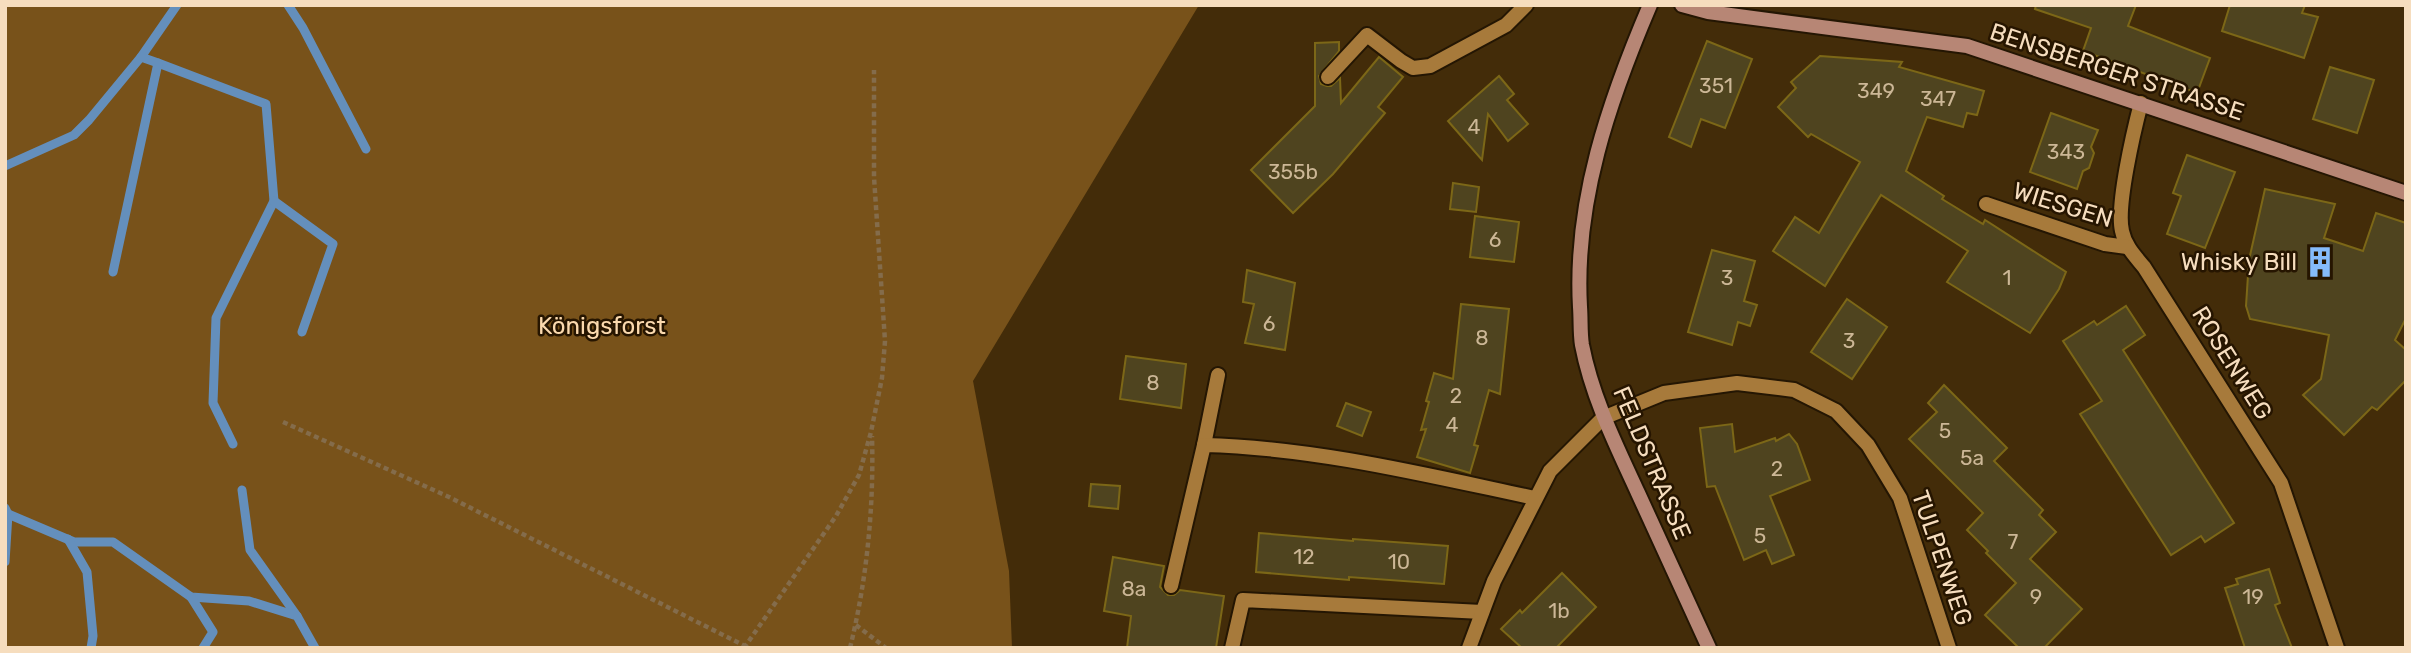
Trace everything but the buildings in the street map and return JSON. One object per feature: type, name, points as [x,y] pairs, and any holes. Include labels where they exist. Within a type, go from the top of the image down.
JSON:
[{"type":"main road","name":"FELDSTRASSE","points":[[1650,5],[1623,68],[1596,159],[1584,213],[1579,286],[1582,344],[1603,418],[1709,648]]},
{"type":"main road","name":"BENSBERGER STRASSE","points":[[1682,5],[1708,12],[1967,46],[2406,193]]},
{"type":"street","points":[[1328,77],[1367,35],[1413,68],[1430,66],[1506,25],[1526,5]]},
{"type":"street","name":"ROSENWEG","points":[[2141,103],[2131,146],[2122,209],[2121,228],[2127,247],[2144,267],[2281,483],[2337,648]]},
{"type":"street","name":"WIESGEN","points":[[1986,204],[2105,244],[2127,247]]},
{"type":"street","points":[[1171,586],[1218,375]]},
{"type":"street","name":"TULPENWEG","points":[[1603,418],[1664,393],[1737,383],[1794,390],[1836,411],[1868,445],[1900,498],[1949,648]]},
{"type":"street","points":[[1469,648],[1494,580],[1550,471],[1603,418]]},
{"type":"street","points":[[1204,445],[1257,446],[1292,451],[1372,464],[1535,498]]},
{"type":"street","points":[[1232,648],[1243,600],[1482,611]]},
{"type":"path","points":[[283,422],[449,497],[745,647],[836,516],[859,475],[871,432],[882,378],[885,341],[874,177],[874,70]]},
{"type":"path","points":[[850,648],[863,586],[873,471],[871,432]]},
{"type":"path","points":[[856,625],[886,648]]},
{"type":"green space","name":"Königsforst","points":[[5,5],[1199,5],[973,381],[1009,571],[1012,648],[5,648]]},
{"type":"waterway","points":[[5,166],[74,135],[141,57],[177,5]]},
{"type":"waterway","points":[[288,5],[303,28],[366,149]]},
{"type":"waterway","points":[[113,272],[158,63],[141,57]]},
{"type":"waterway","points":[[158,63],[266,104],[274,201],[216,318],[213,403],[233,444]]},
{"type":"waterway","points":[[274,201],[333,244],[302,332]]},
{"type":"waterway","points":[[242,490],[250,550],[297,616]]},
{"type":"waterway","points":[[5,508],[8,514],[5,562]]},
{"type":"waterway","points":[[8,514],[74,542],[113,542],[191,597],[249,601],[297,616],[315,648]]},
{"type":"waterway","points":[[68,539],[87,572],[93,636],[91,648]]},
{"type":"waterway","points":[[191,597],[213,632],[203,648]]},
{"type":"place","name":"Whisky Bill","points":[[2320,262]]}]
